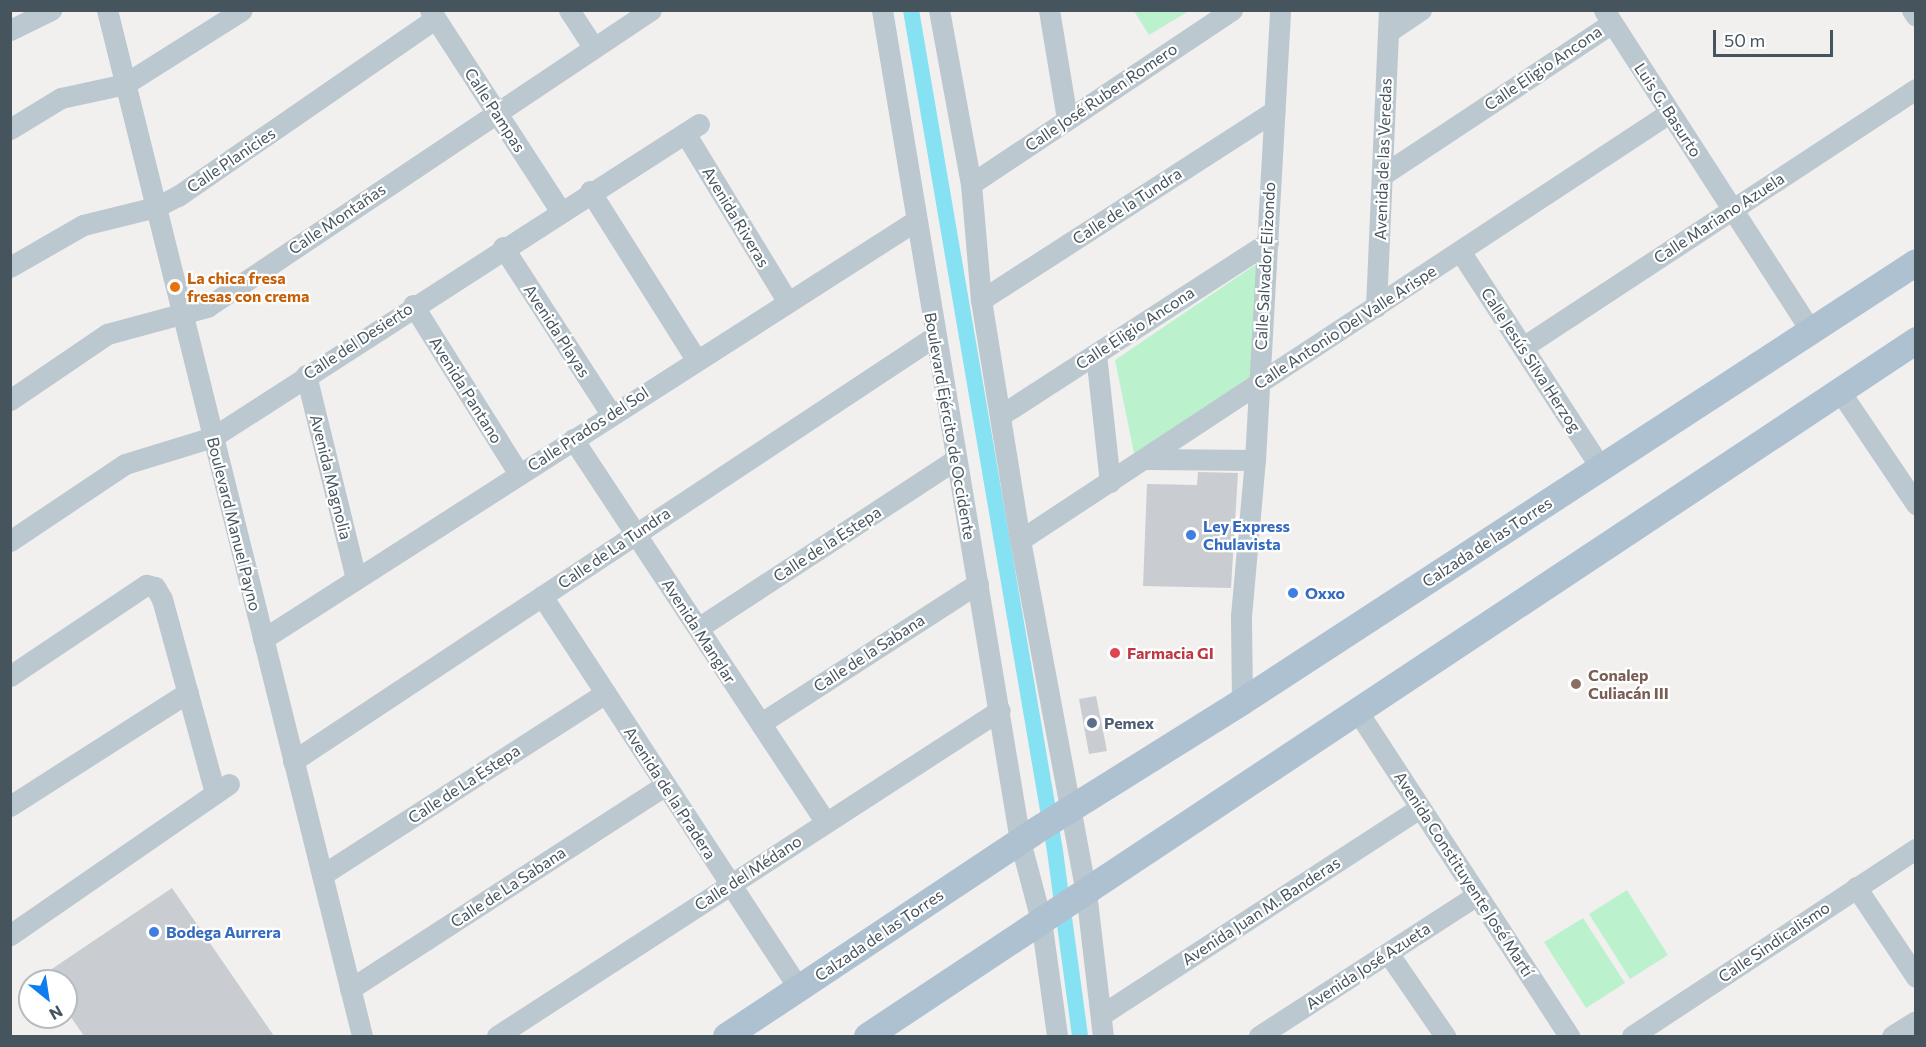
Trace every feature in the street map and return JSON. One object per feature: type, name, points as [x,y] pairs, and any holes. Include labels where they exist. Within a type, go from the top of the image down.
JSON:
[{"type":"main road","name":"Calzada de las Torres","points":[[726,1036],[1026,837],[1242,701],[1916,262]]},
{"type":"main road","points":[[867,1036],[1916,340]]},
{"type":"street","points":[[10,30],[51,10]]},
{"type":"street","name":"Boulevard Manuel Payno","points":[[107,10],[362,1036]]},
{"type":"street","points":[[10,129],[61,98],[125,84],[242,10]]},
{"type":"street","points":[[569,10],[594,48]]},
{"type":"street","name":"Calle Montañas","points":[[10,400],[107,334],[207,307],[496,111],[651,10]]},
{"type":"street","name":"Boulevard Ejército de Occidente","points":[[882,10],[915,221],[1000,710],[1026,837],[1062,907]]},
{"type":"street","points":[[939,10],[971,184],[981,300],[1001,415],[1062,814],[1062,907],[1057,1036]]},
{"type":"street","name":"Calle José Ruben Romero","points":[[971,184],[1232,10]]},
{"type":"street","name":"Calle Salvador Elizondo","points":[[1242,701],[1241,616],[1255,460],[1280,10]]},
{"type":"street","name":"Avenida de las Veredas","points":[[1376,307],[1384,174],[1389,10]]},
{"type":"street","points":[[1388,32],[1421,10]]},
{"type":"street","points":[[1912,10],[1916,16]]},
{"type":"street","points":[[1052,12],[1067,119]]},
{"type":"street","name":"Calle Pampas","points":[[433,15],[560,210]]},
{"type":"street","name":"Calle Planicies","points":[[10,267],[83,225],[156,207],[178,196],[433,15]]},
{"type":"street","name":"Luis G. Basurto","points":[[1608,16],[1811,331]]},
{"type":"street","name":"Calle Eligio Ancona","points":[[1384,174],[1608,16]]},
{"type":"street","name":"Calle Mariano Azuela","points":[[1523,347],[1916,89]]},
{"type":"street","name":"Calle de la Tundra","points":[[981,300],[1274,111]]},
{"type":"street","name":"Calle Antonio Del Valle Arispe","points":[[1020,540],[1669,113]]},
{"type":"street","name":"Calle del Desierto","points":[[10,541],[125,464],[213,437],[560,210],[692,128]]},
{"type":"street","name":"Avenida Riveras","points":[[692,128],[787,301]]},
{"type":"street","points":[[590,191],[696,358]]},
{"type":"street","name":"Calle Prados del Sol","points":[[263,639],[696,358],[915,221]]},
{"type":"street","name":"Calle Eligio Ancona","points":[[1001,415],[1268,242]]},
{"type":"street","name":"Avenida Playas","points":[[503,247],[612,414]]},
{"type":"street","name":"Calle Jesús Silva Herzog","points":[[1460,251],[1601,468]]},
{"type":"street","name":"Avenida Pantano","points":[[413,306],[519,474]]},
{"type":"street","name":"Calle de La Tundra","points":[[293,761],[935,336]]},
{"type":"street","points":[[1096,354],[1110,482]]},
{"type":"street","name":"Avenida Magnolia","points":[[306,375],[356,579]]},
{"type":"street","points":[[1839,390],[1916,504]]},
{"type":"street","name":"Avenida Manglar","points":[[573,439],[826,822]]},
{"type":"street","points":[[1146,459],[1255,460]]},
{"type":"street","name":"Calle de la Estepa","points":[[698,628],[956,460]]},
{"type":"street","name":"Calle de la Sabana","points":[[760,723],[978,583]]},
{"type":"street","points":[[10,675],[146,585],[155,587],[162,599],[188,692],[222,789],[10,935]]},
{"type":"street","name":"Avenida de la Pradera","points":[[542,596],[799,989]]},
{"type":"street","points":[[10,806],[188,692]]},
{"type":"street","name":"Calle de La Estepa","points":[[322,875],[606,693]]},
{"type":"street","name":"Calle del Médano","points":[[497,1036],[1000,710]]},
{"type":"street","name":"Avenida Constituyente José Martí","points":[[1358,712],[1569,1036]]},
{"type":"street","name":"Calle de La Sabana","points":[[350,989],[665,784]]},
{"type":"street","name":"Avenida Juan M. Banderas","points":[[1101,1015],[1420,808]]},
{"type":"street","name":"Calle Sindicalismo","points":[[1632,1036],[1916,849]]},
{"type":"street","points":[[1857,887],[1916,977]]},
{"type":"street","name":"Avenida José Azueta","points":[[1259,1036],[1477,895]]},
{"type":"street","points":[[1062,907],[1101,1015],[1103,1036]]},
{"type":"street","points":[[1388,953],[1444,1036]]},
{"type":"street","points":[[1892,1036],[1916,1021]]},
{"type":"green space","points":[[1134,11],[1189,11],[1149,35]]},
{"type":"green space","points":[[1261,261],[1255,377],[1135,458],[1115,360]]},
{"type":"green space","points":[[1627,890],[1668,955],[1630,979],[1589,914]]},
{"type":"green space","points":[[1583,918],[1625,983],[1586,1008],[1544,942]]},
{"type":"building","name":"Ley Express Chulavista","points":[[1198,472],[1238,473],[1231,588],[1143,586],[1147,484],[1197,485]]},
{"type":"building","points":[[1096,696],[1107,751],[1089,754],[1079,699]]},
{"type":"building","name":"Bodega Aurrera","points":[[172,888],[274,1036],[84,1036],[78,1027],[78,969],[52,969]]},
{"type":"waterway","points":[[911,10],[1055,851],[1080,1036]]},
{"type":"place","name":"La chica fresa fresas con crema","points":[[175,287]]},
{"type":"place","name":"Ley Express Chulavista","points":[[1191,535]]},
{"type":"place","name":"Oxxo","points":[[1293,593]]},
{"type":"place","name":"Farmacia GI","points":[[1115,653]]},
{"type":"place","name":"Conalep Culiacán III","points":[[1576,684]]},
{"type":"place","name":"Pemex","points":[[1092,723]]},
{"type":"place","name":"Bodega Aurrera","points":[[154,932]]}]
